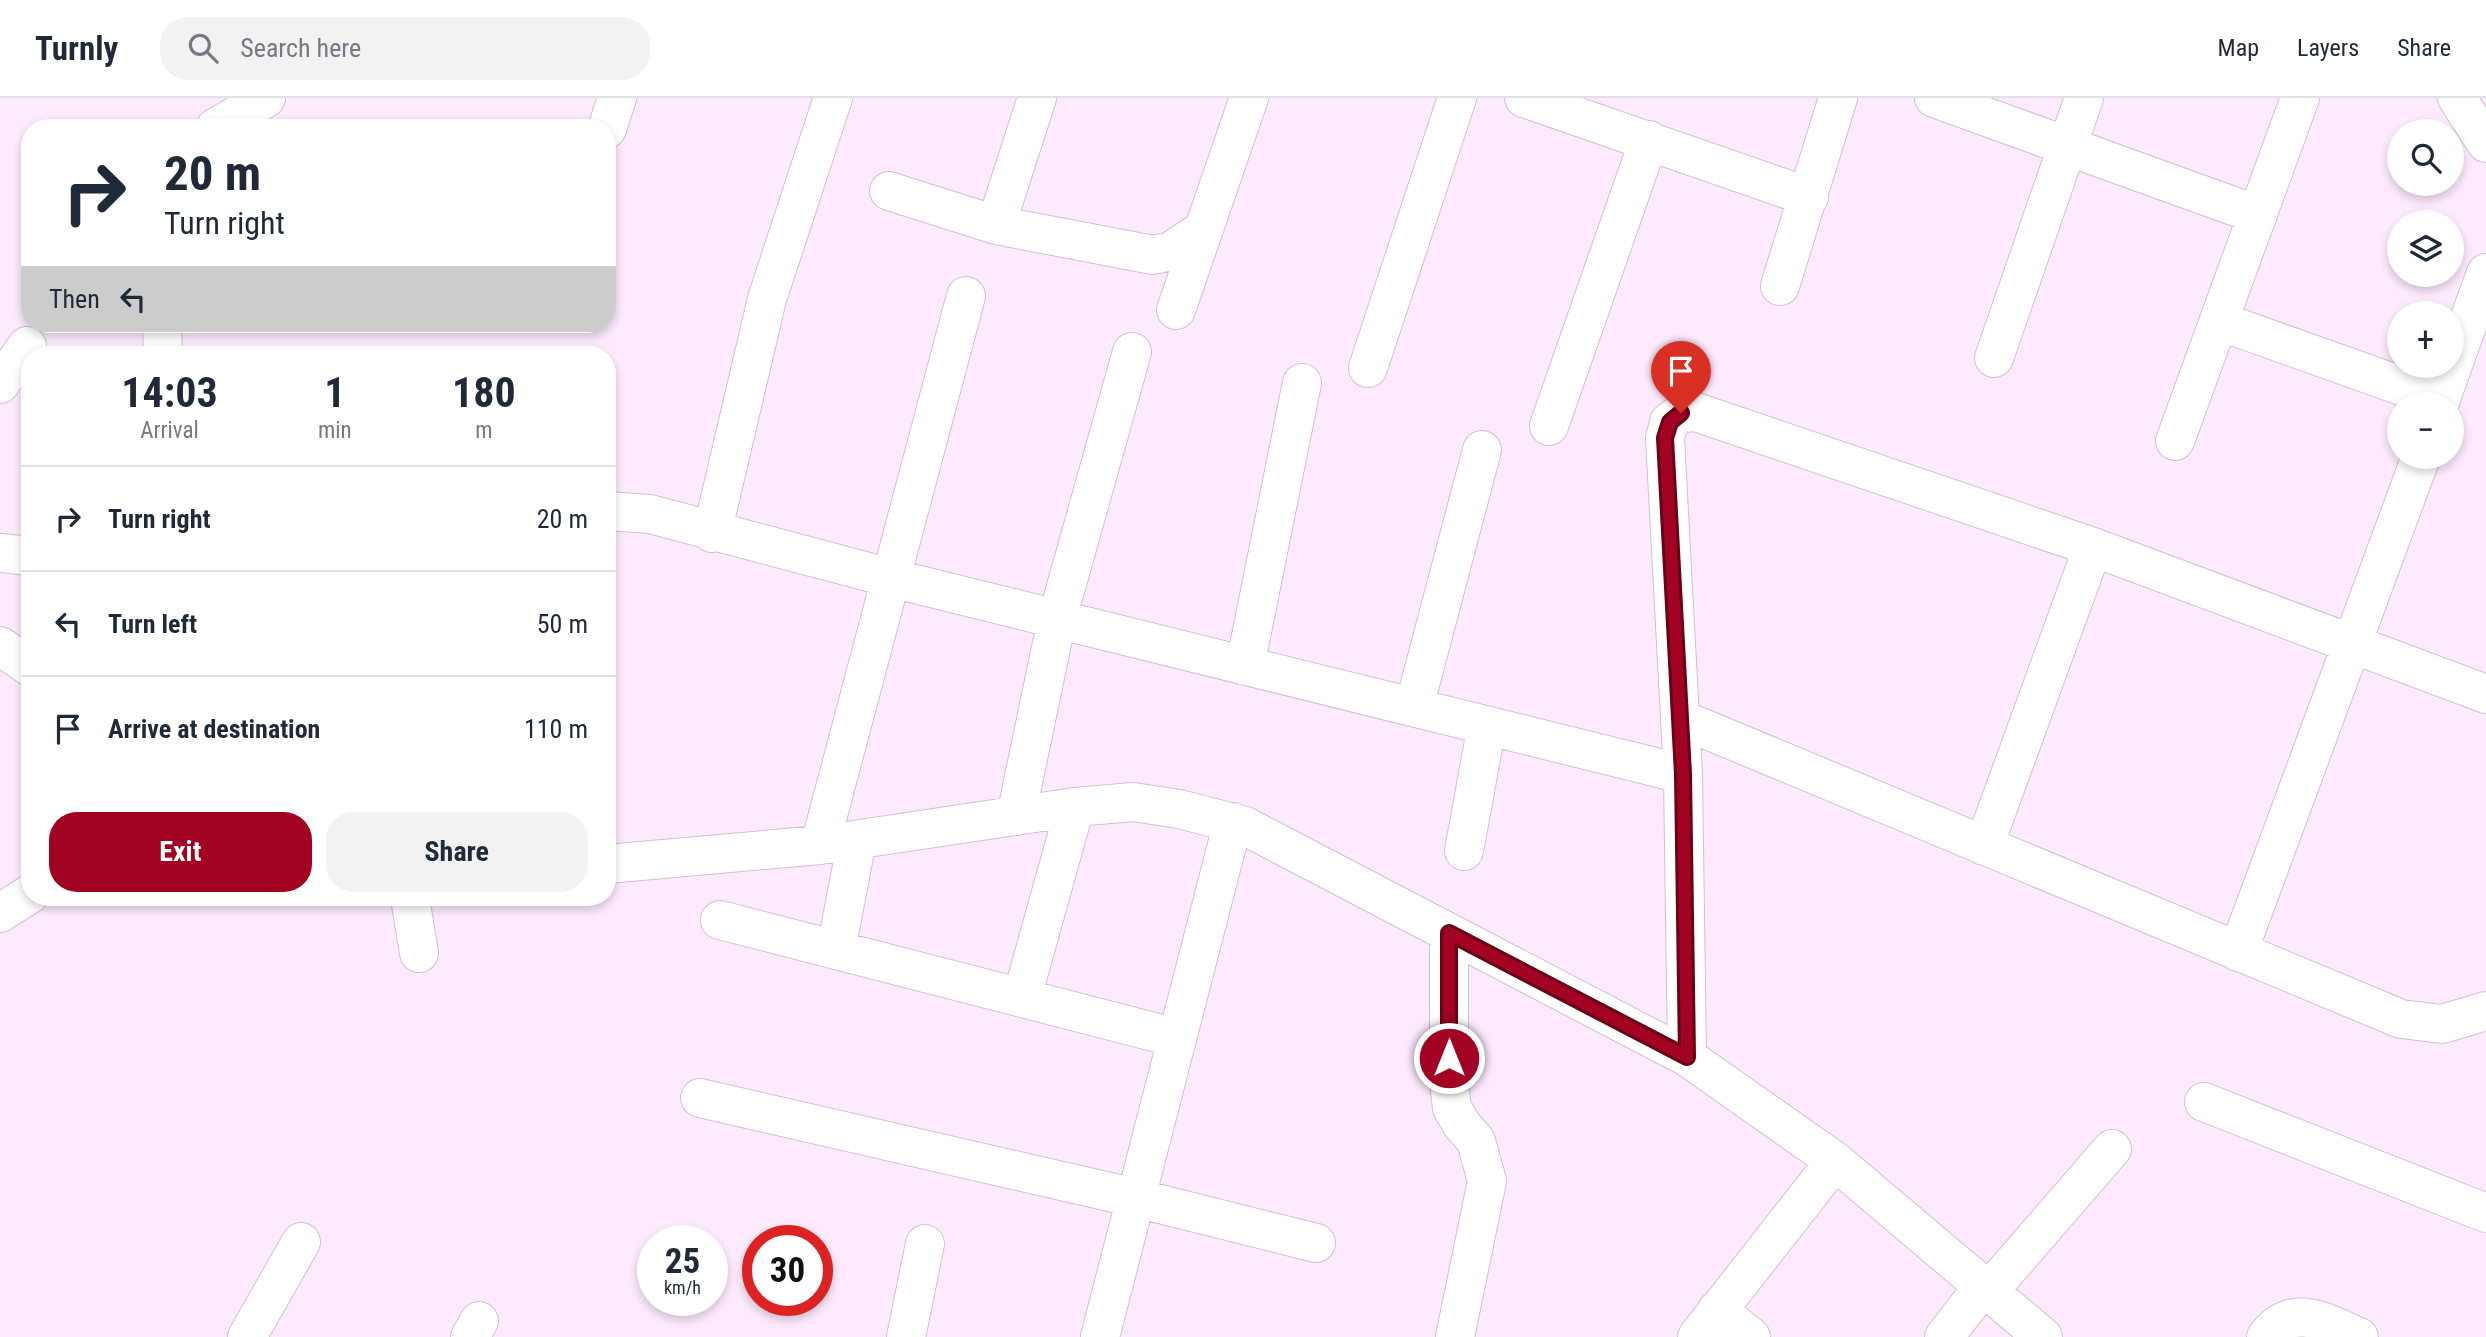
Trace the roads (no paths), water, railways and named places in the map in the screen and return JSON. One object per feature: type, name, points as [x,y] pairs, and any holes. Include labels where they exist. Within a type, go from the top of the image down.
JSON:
[{"type":"street","points":[[230,119],[266,98]]},
{"type":"street","points":[[610,119],[617,98]]},
{"type":"street","points":[[712,533],[767,299],[833,98]]},
{"type":"street","points":[[996,225],[1037,98]]},
{"type":"street","points":[[1176,310],[1250,98]]},
{"type":"street","points":[[1368,368],[1457,98]]},
{"type":"street","points":[[1524,98],[1809,197]]},
{"type":"street","points":[[1780,286],[1838,98]]},
{"type":"street","points":[[1934,98],[2258,215]]},
{"type":"street","points":[[1994,358],[2084,98]]},
{"type":"street","points":[[2175,441],[2300,98]]},
{"type":"street","points":[[2457,98],[2486,143]]},
{"type":"street","points":[[1549,425],[1649,140]]},
{"type":"street","points":[[889,191],[996,225],[1153,256],[1171,251],[1204,229]]},
{"type":"street","points":[[2444,392],[2486,273]]},
{"type":"street","points":[[820,845],[966,296]]},
{"type":"street","points":[[2219,321],[2413,392]]},
{"type":"street","points":[[1016,816],[1057,619],[1132,352]]},
{"type":"street","points":[[0,384],[21,354]]},
{"type":"street","points":[[1245,666],[1302,383]]},
{"type":"street","points":[[1687,1057],[1683,774],[1665,438],[1670,422],[1681,413],[1696,412],[1773,436],[2093,547],[2486,694]]},
{"type":"street","points":[[1414,707],[1482,450]]},
{"type":"street","points":[[2238,952],[2416,469]]},
{"type":"street","points":[[616,512],[650,514],[712,533],[1683,774]]},
{"type":"street","points":[[1984,846],[2093,547]]},
{"type":"street","points":[[0,554],[21,555]]},
{"type":"street","points":[[1681,719],[2401,1019],[2442,1024],[2486,1011]]},
{"type":"street","points":[[1464,850],[1487,726]]},
{"type":"street","points":[[616,863],[820,845],[1075,807],[1133,802],[1179,808],[1233,822],[1687,1057],[1835,1161],[2043,1337]]},
{"type":"street","points":[[1021,998],[1075,807]]},
{"type":"street","points":[[1100,1337],[1233,822]]},
{"type":"street","points":[[836,950],[858,840]]},
{"type":"street","points":[[0,913],[21,900]]},
{"type":"street","points":[[411,906],[419,953]]},
{"type":"street","points":[[720,920],[1177,1038]]},
{"type":"street","points":[[1449,933],[1449,1082],[1452,1108],[1461,1125],[1476,1141],[1487,1181],[1455,1337]]},
{"type":"street","points":[[700,1098],[1136,1198],[1316,1243]]},
{"type":"street","points":[[2204,1102],[2486,1213]]},
{"type":"street","points":[[1944,1337],[2112,1149]]},
{"type":"street","points":[[1751,1337],[1707,1324],[1835,1161]]},
{"type":"street","points":[[247,1337],[302,1242]]},
{"type":"street","points":[[906,1337],[925,1244]]},
{"type":"street","points":[[2266,1337],[2276,1324],[2296,1316],[2322,1321],[2359,1337]]}]
